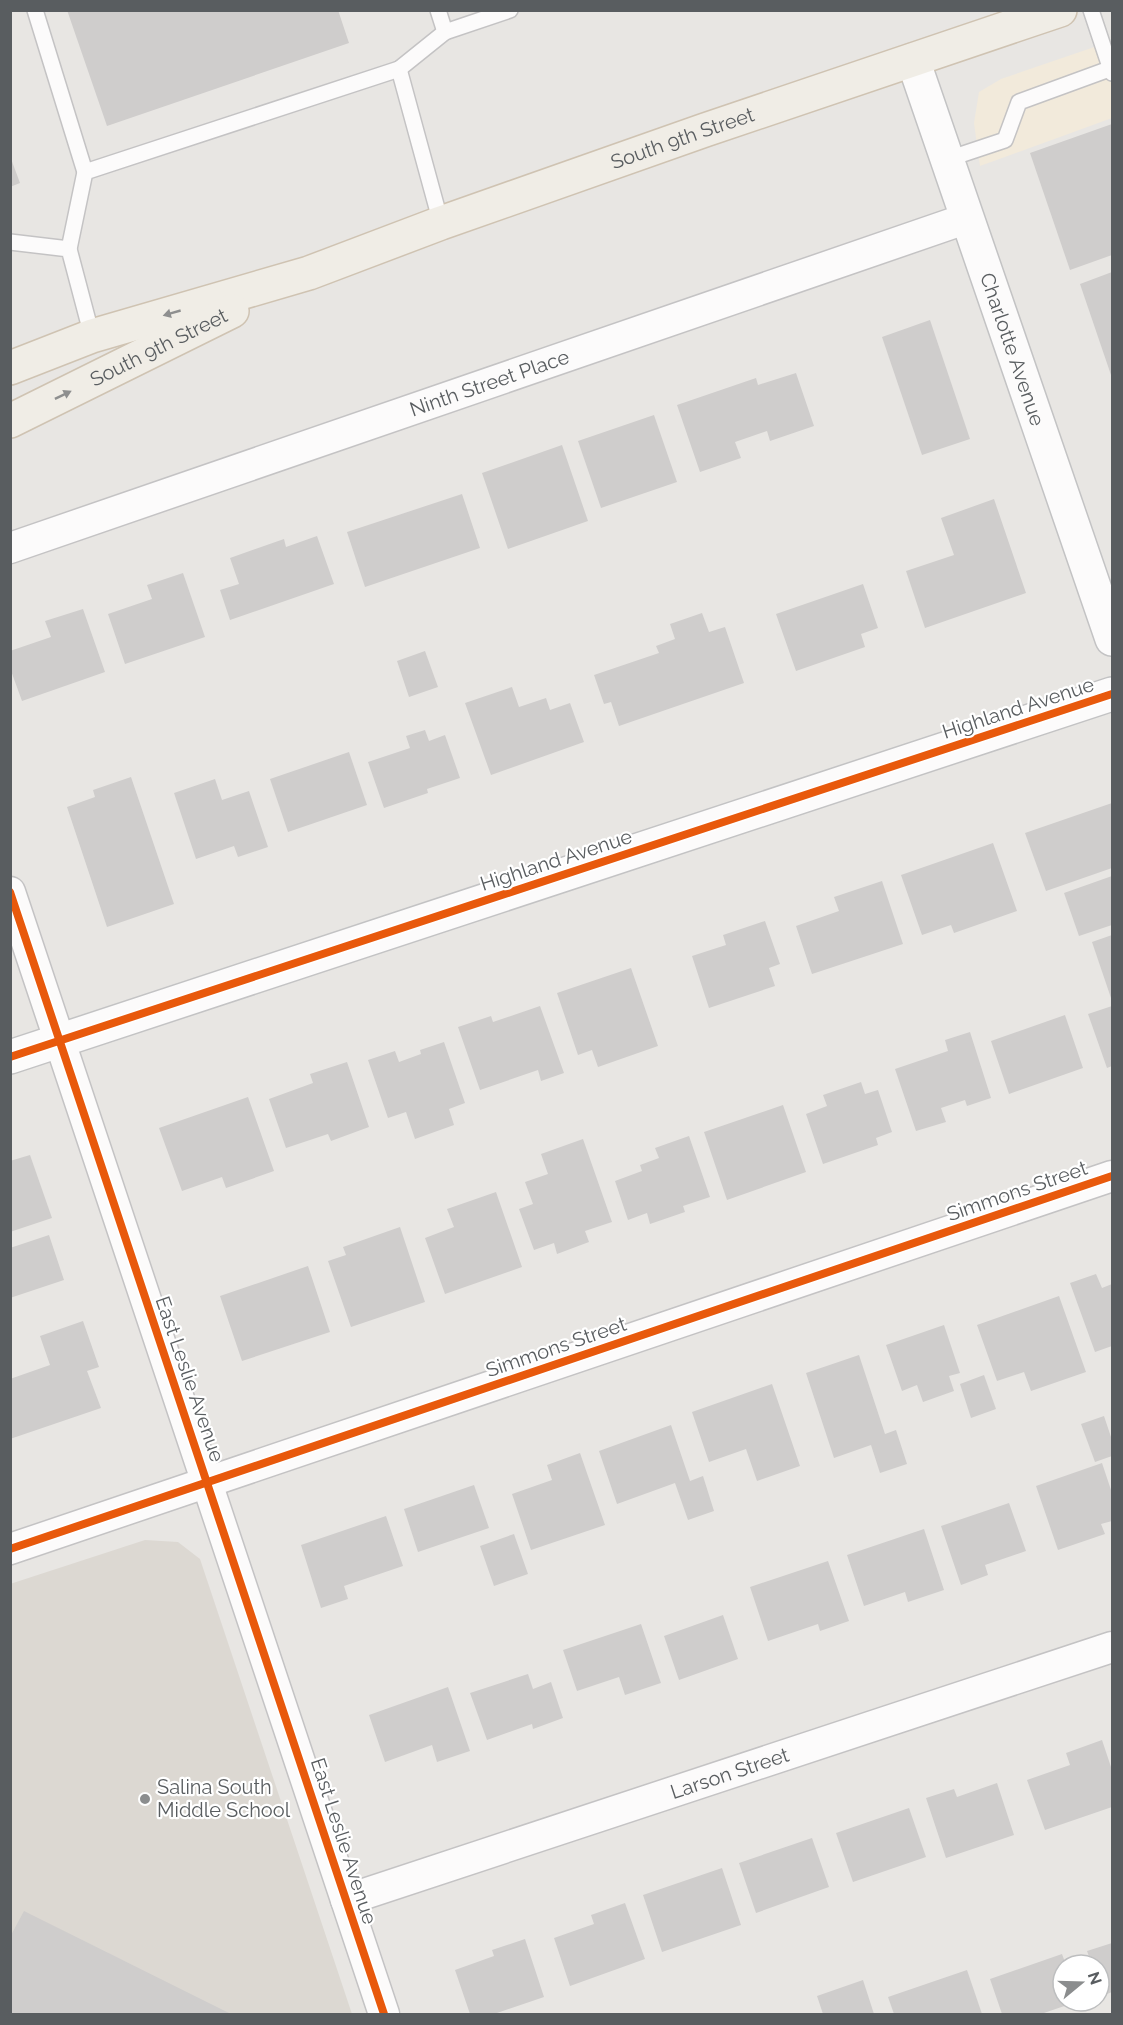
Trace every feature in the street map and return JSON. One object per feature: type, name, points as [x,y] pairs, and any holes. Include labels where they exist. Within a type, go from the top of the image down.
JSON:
[{"type":"main road","name":"South 9th Street","points":[[10,368],[92,336],[309,273],[705,130],[1060,10]]},
{"type":"main road","name":"South 9th Street","points":[[10,422],[309,273]]},
{"type":"street","name":"Charlotte Avenue","points":[[913,60],[1113,639]]},
{"type":"street","name":"Ninth Street Place","points":[[10,548],[968,218]]},
{"type":"street","name":"Highland Avenue","points":[[10,1057],[1113,694]]},
{"type":"street","name":"East Leslie Avenue","points":[[10,892],[384,2014]]},
{"type":"street","name":"Simmons Street","points":[[10,1549],[1113,1176]]},
{"type":"street","name":"Larson Street","points":[[346,1900],[1113,1647]]},
{"type":"lane","points":[[35,10],[85,172],[69,249],[92,336]]},
{"type":"lane","points":[[438,10],[446,32]]},
{"type":"lane","points":[[85,172],[399,69],[446,32],[510,10]]},
{"type":"lane","points":[[948,159],[1005,140],[1019,102],[1112,70],[1091,10]]},
{"type":"lane","points":[[399,69],[441,224]]},
{"type":"lane","points":[[10,242],[69,249]]},
{"type":"shaded area","points":[[1112,41],[1112,118],[980,166],[974,123],[979,92],[1001,79]]},
{"type":"shaded area","name":"Salina South Middle School","points":[[145,1540],[178,1542],[200,1559],[352,2014],[11,2014],[10,1584]]},
{"type":"building","points":[[67,10],[338,10],[349,43],[107,126]]},
{"type":"building","points":[[1112,124],[1112,255],[1070,270],[1030,153]]},
{"type":"building","points":[[10,156],[20,183],[10,187]]},
{"type":"building","points":[[1112,272],[1112,378],[1080,284]]},
{"type":"building","points":[[930,320],[970,439],[922,455],[882,337]]},
{"type":"building","points":[[796,373],[814,426],[770,441],[767,431],[735,442],[741,458],[700,472],[677,405],[756,378],[758,385]]},
{"type":"building","points":[[654,415],[677,482],[601,508],[578,441]]},
{"type":"building","points":[[562,445],[588,521],[508,549],[482,473]]},
{"type":"building","points":[[462,494],[480,548],[365,587],[347,532]]},
{"type":"building","points":[[994,499],[1026,593],[925,628],[906,571],[954,555],[941,518]]},
{"type":"building","points":[[317,536],[334,584],[230,620],[220,590],[239,584],[230,558],[284,539],[286,547]]},
{"type":"building","points":[[183,573],[205,637],[125,664],[108,614],[152,599],[147,585]]},
{"type":"building","points":[[863,584],[878,628],[861,634],[865,647],[796,671],[776,614]]},
{"type":"building","points":[[83,609],[105,672],[22,701],[10,668],[10,651],[51,637],[45,621]]},
{"type":"building","points":[[702,613],[709,632],[725,627],[744,683],[619,726],[611,702],[604,704],[594,675],[659,653],[656,646],[675,639],[670,624]]},
{"type":"building","points":[[425,651],[438,687],[409,697],[397,661]]},
{"type":"building","points":[[512,687],[519,707],[546,698],[550,710],[570,703],[584,742],[491,775],[465,703]]},
{"type":"building","points":[[425,730],[429,741],[445,735],[460,778],[427,789],[428,793],[384,808],[368,762],[410,748],[406,736]]},
{"type":"building","points":[[349,752],[367,805],[288,832],[270,779]]},
{"type":"building","points":[[131,777],[174,904],[107,927],[67,807],[95,797],[93,790]]},
{"type":"building","points":[[215,779],[222,800],[249,791],[268,847],[238,857],[234,846],[196,859],[174,793]]},
{"type":"building","points":[[1112,803],[1112,868],[1046,891],[1025,833]]},
{"type":"building","points":[[993,843],[1017,911],[954,933],[951,925],[922,935],[901,875]]},
{"type":"building","points":[[1112,876],[1112,925],[1079,936],[1064,893]]},
{"type":"building","points":[[882,881],[903,944],[812,974],[796,926],[839,911],[834,897]]},
{"type":"building","points":[[765,921],[780,964],[769,968],[775,986],[709,1008],[692,956],[726,945],[723,935]]},
{"type":"building","points":[[1112,935],[1112,1001],[1092,942]]},
{"type":"building","points":[[631,968],[658,1046],[598,1067],[592,1050],[578,1055],[557,993]]},
{"type":"building","points":[[540,1006],[564,1073],[541,1081],[538,1070],[480,1090],[458,1027],[491,1016],[493,1022]]},
{"type":"building","points":[[1112,1006],[1112,1066],[1107,1068],[1088,1014]]},
{"type":"building","points":[[1065,1015],[1083,1068],[1009,1094],[991,1041]]},
{"type":"building","points":[[970,1032],[991,1098],[967,1106],[965,1100],[941,1108],[946,1122],[916,1131],[895,1069],[948,1051],[945,1040]]},
{"type":"building","points":[[444,1042],[465,1103],[449,1109],[454,1125],[415,1139],[406,1112],[388,1118],[368,1060],[395,1051],[399,1062],[421,1054],[420,1050]]},
{"type":"building","points":[[347,1062],[369,1127],[331,1141],[328,1134],[286,1148],[269,1099],[313,1083],[310,1074]]},
{"type":"building","points":[[861,1082],[865,1094],[878,1090],[892,1132],[876,1138],[878,1145],[823,1164],[806,1114],[827,1106],[823,1095]]},
{"type":"building","points":[[248,1097],[274,1171],[226,1188],[222,1177],[182,1191],[159,1128]]},
{"type":"building","points":[[783,1105],[806,1172],[727,1200],[704,1132]]},
{"type":"building","points":[[689,1136],[710,1197],[683,1206],[685,1212],[650,1224],[647,1213],[628,1220],[615,1181],[642,1171],[640,1165],[659,1158],[655,1148]]},
{"type":"building","points":[[583,1139],[612,1222],[585,1231],[589,1242],[557,1254],[554,1243],[534,1250],[519,1209],[533,1204],[525,1182],[548,1174],[541,1154]]},
{"type":"building","points":[[30,1155],[52,1218],[10,1232],[10,1161]]},
{"type":"building","points":[[496,1192],[522,1267],[445,1294],[425,1238],[454,1227],[447,1209]]},
{"type":"building","points":[[400,1227],[425,1302],[351,1327],[328,1261],[346,1255],[343,1247]]},
{"type":"building","points":[[49,1235],[64,1280],[10,1298],[10,1248]]},
{"type":"building","points":[[308,1266],[330,1332],[242,1361],[220,1296]]},
{"type":"building","points":[[1096,1274],[1102,1288],[1112,1284],[1112,1346],[1095,1352],[1070,1283]]},
{"type":"building","points":[[1059,1296],[1086,1372],[1031,1391],[1024,1372],[997,1381],[977,1325]]},
{"type":"building","points":[[83,1321],[99,1367],[87,1371],[101,1408],[10,1439],[10,1379],[50,1365],[40,1336]]},
{"type":"building","points":[[944,1325],[960,1373],[949,1376],[954,1391],[923,1402],[917,1385],[902,1391],[886,1345]]},
{"type":"building","points":[[859,1355],[885,1434],[896,1430],[907,1464],[880,1473],[871,1445],[834,1458],[806,1373]]},
{"type":"building","points":[[984,1375],[996,1409],[971,1418],[960,1384]]},
{"type":"building","points":[[772,1384],[800,1466],[757,1481],[746,1449],[709,1462],[692,1412]]},
{"type":"building","points":[[1104,1416],[1112,1440],[1112,1456],[1095,1462],[1081,1424]]},
{"type":"building","points":[[671,1425],[690,1481],[703,1476],[714,1511],[688,1520],[675,1483],[617,1504],[599,1451]]},
{"type":"building","points":[[580,1453],[605,1525],[531,1550],[512,1494],[552,1480],[547,1465]]},
{"type":"building","points":[[1102,1463],[1112,1493],[1112,1521],[1101,1524],[1105,1534],[1058,1550],[1036,1486]]},
{"type":"building","points":[[474,1485],[489,1528],[418,1552],[404,1509]]},
{"type":"building","points":[[1009,1503],[1026,1551],[985,1565],[988,1575],[961,1585],[941,1526]]},
{"type":"building","points":[[386,1516],[403,1566],[344,1586],[348,1599],[321,1608],[301,1545]]},
{"type":"building","points":[[924,1529],[944,1590],[908,1602],[905,1592],[864,1606],[847,1555]]},
{"type":"building","points":[[514,1534],[528,1574],[494,1586],[480,1546]]},
{"type":"building","points":[[828,1561],[849,1621],[820,1631],[818,1624],[768,1641],[750,1587]]},
{"type":"building","points":[[723,1615],[738,1659],[679,1680],[664,1636]]},
{"type":"building","points":[[641,1624],[661,1683],[625,1695],[619,1677],[577,1691],[563,1650]]},
{"type":"building","points":[[528,1674],[533,1689],[551,1682],[563,1718],[533,1729],[532,1724],[487,1740],[470,1693]]},
{"type":"building","points":[[448,1687],[470,1751],[437,1762],[432,1745],[385,1762],[369,1715]]},
{"type":"building","points":[[1102,1740],[1112,1770],[1112,1807],[1045,1830],[1027,1780],[1070,1765],[1066,1753]]},
{"type":"building","points":[[997,1783],[1014,1835],[946,1858],[926,1798],[954,1789],[957,1797]]},
{"type":"building","points":[[909,1808],[926,1857],[853,1882],[836,1833]]},
{"type":"building","points":[[812,1838],[829,1887],[756,1913],[739,1863]]},
{"type":"building","points":[[722,1868],[741,1925],[662,1952],[643,1895]]},
{"type":"building","points":[[625,1903],[645,1959],[570,1986],[554,1938],[594,1924],[591,1915]]},
{"type":"building","points":[[24,1911],[231,2014],[10,2014],[10,1937]]},
{"type":"building","points":[[525,1939],[544,1997],[494,2014],[470,2014],[455,1970],[494,1956],[492,1950]]},
{"type":"building","points":[[1112,1943],[1112,1992],[1111,1953],[1088,1953],[1087,1951]]},
{"type":"building","points":[[1051,1958],[1051,2011],[1041,2014],[1002,2014],[990,1979]]},
{"type":"building","points":[[967,1970],[982,2014],[894,2014],[888,1997]]},
{"type":"building","points":[[863,1980],[874,2014],[823,2014],[817,1996]]},
{"type":"cycle path","points":[[10,1057],[1112,694]]},
{"type":"cycle path","points":[[10,892],[384,2014]]},
{"type":"cycle path","points":[[10,1549],[1112,1176]]},
{"type":"place","name":"Salina South Middle School","points":[[145,1799]]}]
